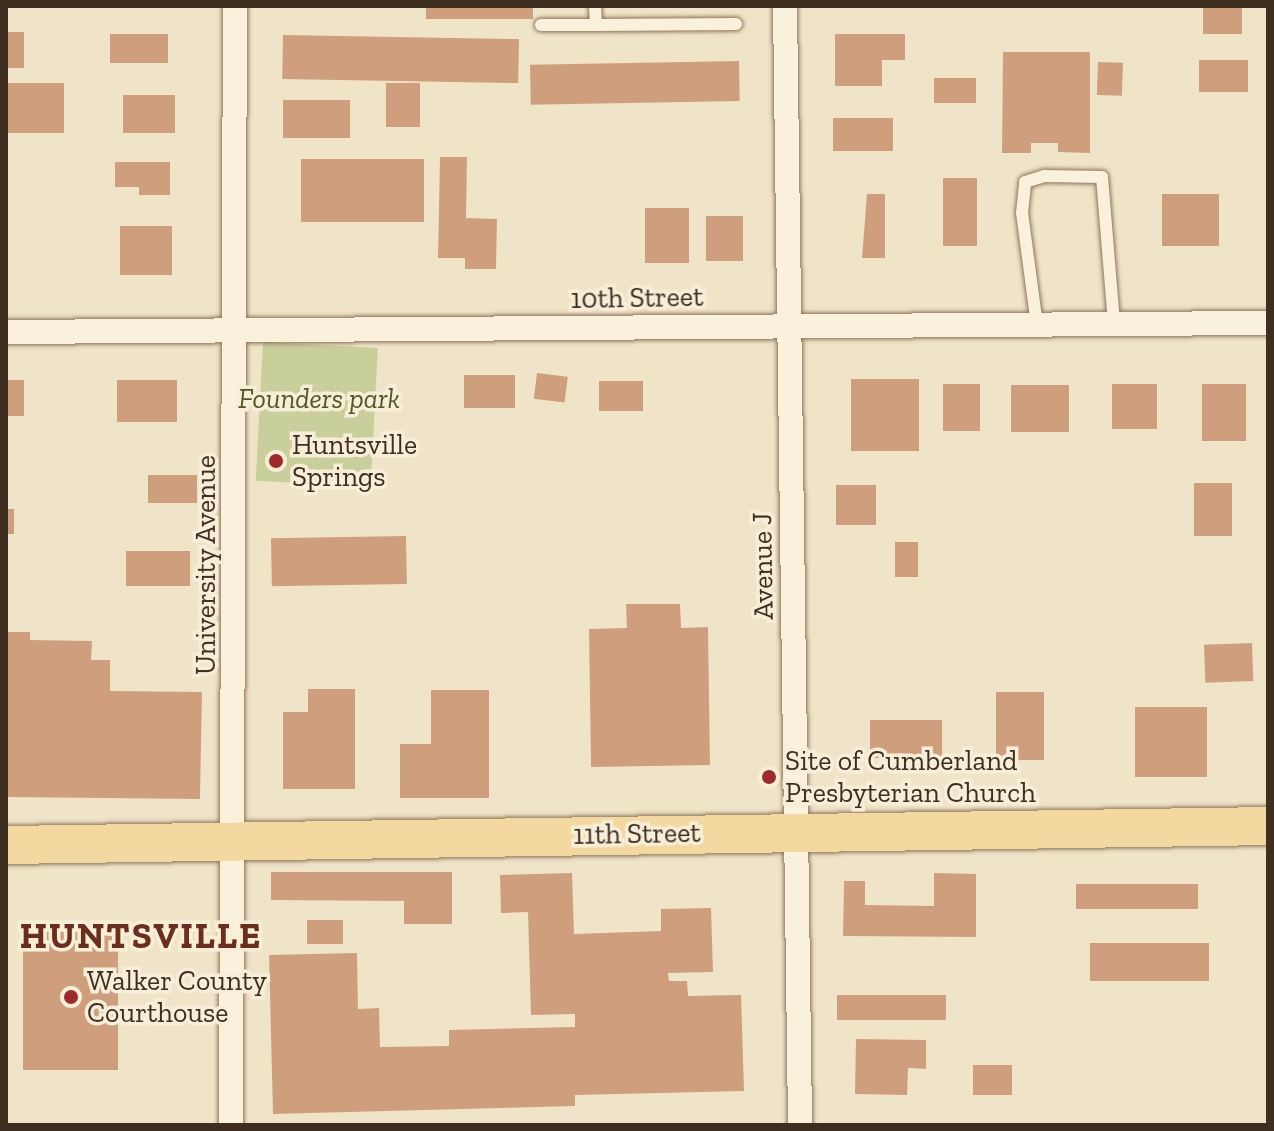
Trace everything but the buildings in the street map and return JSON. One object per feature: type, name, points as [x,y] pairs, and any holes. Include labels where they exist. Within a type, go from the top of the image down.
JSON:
[{"type":"main road","name":"11th Street","points":[[6,845],[1268,826]]},
{"type":"street","name":"University Avenue","points":[[231,1125],[235,6]]},
{"type":"street","name":"Avenue J","points":[[785,6],[800,1125]]},
{"type":"street","name":"10th Street","points":[[6,332],[1268,323]]},
{"type":"lane","points":[[595,6],[596,25]]},
{"type":"lane","points":[[541,25],[736,24]]},
{"type":"lane","points":[[1037,325],[1022,213],[1025,182],[1045,176],[1102,177],[1114,324]]},
{"type":"green space","name":"Founders park","points":[[263,342],[378,348],[371,487],[256,481]]},
{"type":"place","name":"Huntsville Springs","points":[[276,461]]},
{"type":"place","name":"Site of Cumberland Presbyterian Church","points":[[769,777]]},
{"type":"place","name":"Walker County Courthouse","points":[[71,997]]},
{"type":"district","name":"HUNTSVILLE","points":[[141,936]]}]
